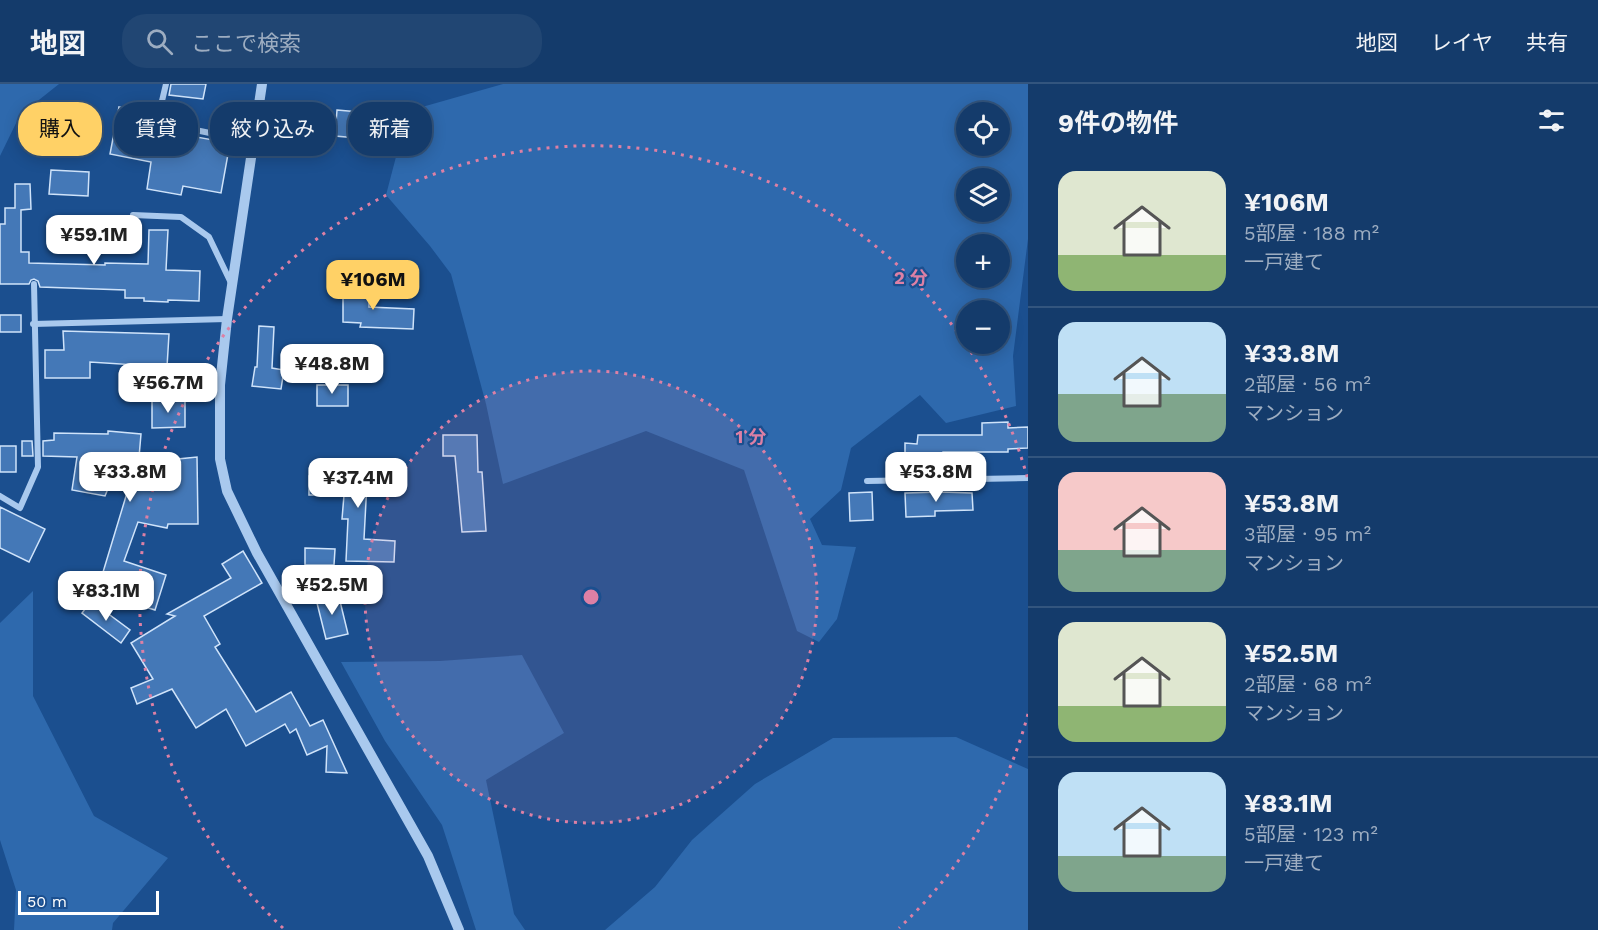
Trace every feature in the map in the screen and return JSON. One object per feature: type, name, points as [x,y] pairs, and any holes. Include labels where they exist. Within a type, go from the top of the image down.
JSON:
[{"type":"street","points":[[166,84],[157,122],[210,133]]},
{"type":"street","points":[[259,102],[262,84]]},
{"type":"street","points":[[251,156],[220,385],[220,459],[227,491],[257,553],[428,856],[459,930]]},
{"type":"street","points":[[133,215],[181,218],[209,237],[232,286]]},
{"type":"street","points":[[0,496],[20,508],[38,467],[33,284]]},
{"type":"street","points":[[33,324],[227,320]]},
{"type":"street","points":[[867,481],[1028,478]]},
{"type":"shaded area","points":[[0,84],[59,84],[36,102],[18,102],[18,119],[0,156]]},
{"type":"shaded area","points":[[503,84],[1028,84],[1028,239],[1013,356],[1016,406],[946,423],[920,395],[851,448],[841,490],[810,519],[822,545],[856,547],[837,619],[819,642],[797,631],[744,470],[646,431],[503,484],[486,404],[451,274],[386,195],[396,156],[432,156],[432,104]]},
{"type":"shaded area","points":[[33,591],[33,696],[94,816],[168,858],[113,923],[112,930],[14,930],[16,890],[0,840],[0,623]]},
{"type":"shaded area","points":[[522,655],[564,733],[486,780],[514,914],[525,930],[476,930],[442,825],[385,741],[341,662],[440,661]]},
{"type":"shaded area","points":[[956,737],[1028,769],[1028,930],[605,930],[655,887],[692,840],[755,784],[833,738]]},
{"type":"building","points":[[171,84],[206,84],[203,99],[169,95]]},
{"type":"building","points":[[337,110],[348,111],[348,137],[336,136]]},
{"type":"building","points":[[114,133],[114,155],[110,154]]},
{"type":"building","points":[[198,137],[210,139],[210,156],[228,156],[221,193],[183,186],[181,195],[147,189],[151,162],[120,156],[198,156]]},
{"type":"building","points":[[51,170],[89,172],[88,196],[49,194]]},
{"type":"building","points":[[15,184],[30,184],[31,209],[21,210],[21,252],[29,252],[29,263],[148,264],[149,230],[168,230],[166,270],[200,271],[199,301],[144,301],[144,298],[125,298],[125,290],[40,287],[38,281],[34,279],[29,284],[0,284],[0,224],[5,224],[5,208],[15,208]]},
{"type":"building","points":[[343,284],[369,284],[369,307],[414,309],[413,329],[360,327],[361,323],[343,322]]},
{"type":"building","points":[[0,315],[21,315],[21,332],[0,332]]},
{"type":"building","points":[[259,326],[274,327],[272,368],[284,370],[281,389],[252,386],[255,367],[257,367]]},
{"type":"building","points":[[63,331],[169,334],[167,367],[90,362],[90,378],[45,378],[45,350],[64,350]]},
{"type":"building","points":[[317,385],[348,385],[348,406],[317,406]]},
{"type":"building","points":[[185,400],[185,427],[152,428],[152,401]]},
{"type":"building","points":[[1008,422],[1008,428],[1028,427],[1028,448],[1008,449],[1008,452],[943,452],[942,466],[905,465],[905,443],[917,444],[918,435],[982,435],[982,423]]},
{"type":"building","points":[[108,431],[141,434],[138,469],[179,477],[178,459],[197,457],[198,524],[168,524],[167,528],[138,522],[124,561],[166,575],[155,610],[97,592],[133,473],[117,467],[105,496],[72,490],[77,457],[43,456],[43,441],[54,440],[54,433],[108,434]]},
{"type":"building","points":[[443,435],[477,435],[478,472],[482,472],[486,531],[462,532],[455,456],[443,456]]},
{"type":"building","points":[[22,441],[32,441],[33,456],[22,456]]},
{"type":"building","points":[[0,446],[16,446],[16,472],[0,472]]},
{"type":"building","points":[[391,460],[391,481],[367,482],[364,539],[395,541],[394,562],[346,561],[348,519],[342,519],[344,495],[309,495],[309,476],[362,476],[361,461]]},
{"type":"building","points":[[872,492],[873,520],[850,521],[849,493]]},
{"type":"building","points":[[905,493],[972,493],[973,510],[935,511],[935,516],[906,517]]},
{"type":"building","points":[[0,507],[45,529],[29,562],[0,548]]},
{"type":"building","points":[[305,548],[335,549],[334,565],[305,565]]},
{"type":"building","points":[[243,551],[262,583],[204,616],[220,644],[215,647],[256,712],[291,692],[310,726],[323,720],[347,773],[326,772],[327,746],[307,755],[296,729],[290,733],[285,724],[246,746],[226,709],[196,728],[172,689],[137,704],[131,688],[153,679],[131,643],[175,616],[167,614],[231,578],[222,564]]},
{"type":"building","points":[[338,593],[348,634],[326,639],[316,599]]},
{"type":"building","points":[[91,601],[130,630],[121,643],[82,613]]}]
